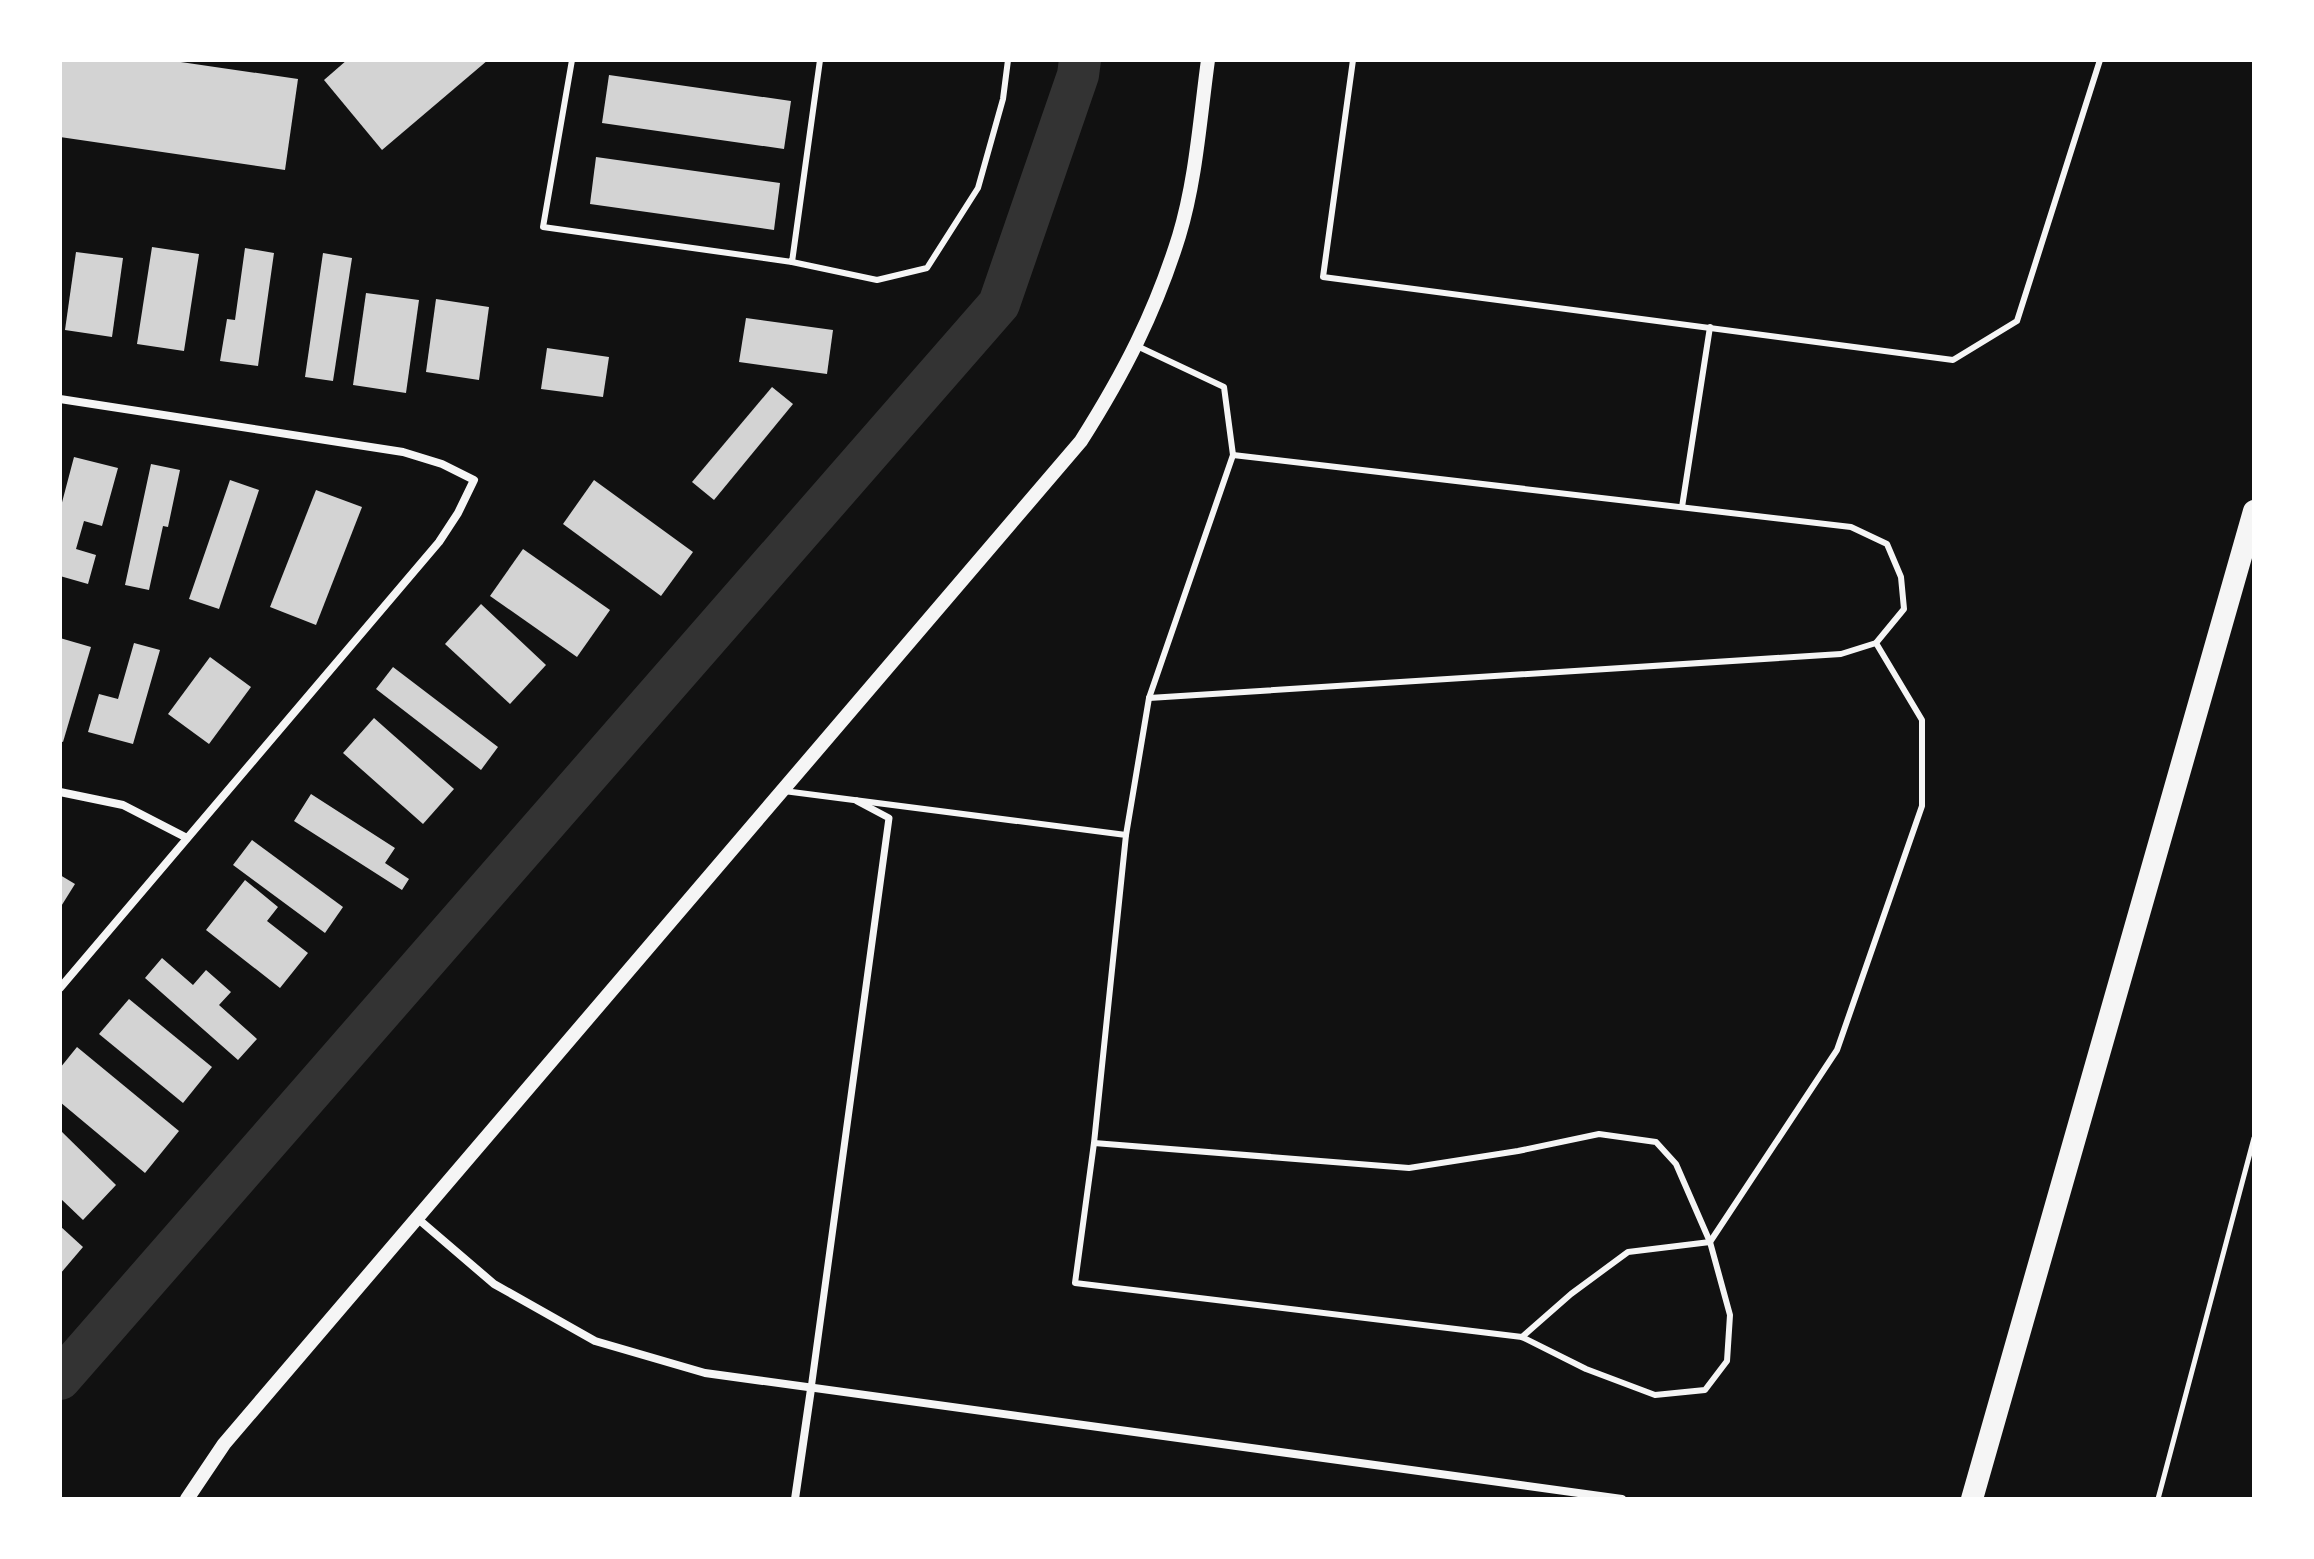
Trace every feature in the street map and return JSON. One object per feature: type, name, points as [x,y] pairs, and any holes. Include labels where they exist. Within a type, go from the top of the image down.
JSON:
[{"type":"highway","points":[[1972,1499],[2254,511]]},
{"type":"street","points":[[187,1499],[224,1444],[1081,441],[1120,380],[1153,309],[1180,234],[1208,60]]},
{"type":"street","points":[[60,399],[403,452],[442,464],[474,480],[439,542],[60,988]]},
{"type":"street","points":[[60,792],[123,805],[187,838]]},
{"type":"street","points":[[795,1499],[889,818],[857,801]]},
{"type":"street","points":[[417,1218],[494,1284],[595,1341],[705,1373],[1622,1499]]},
{"type":"lane","points":[[572,60],[543,227],[792,262],[877,280],[927,268],[978,188],[1003,99],[1008,60]]},
{"type":"lane","points":[[792,262],[820,60]]},
{"type":"lane","points":[[1353,60],[1323,277],[1953,360],[2017,321],[2100,60]]},
{"type":"lane","points":[[1682,507],[1710,327]]},
{"type":"lane","points":[[1094,1143],[1409,1168],[1518,1151],[1599,1134],[1656,1142],[1676,1164],[1710,1242],[1730,1315],[1727,1361],[1705,1390],[1655,1395],[1586,1369],[1522,1337],[1075,1283],[1094,1143],[1126,835],[1149,698],[1233,455],[1224,387],[1136,346]]},
{"type":"lane","points":[[1149,698],[1841,654],[1876,643],[1904,609],[1901,577],[1887,544],[1851,527],[1233,455]]},
{"type":"lane","points":[[1522,1337],[1571,1294],[1628,1252],[1710,1242],[1837,1050],[1922,806],[1922,720],[1876,643]]},
{"type":"lane","points":[[784,791],[1126,835]]},
{"type":"path","points":[[2158,1499],[2254,1138]]},
{"type":"building","points":[[60,60],[167,60],[298,79],[285,170],[60,137]]},
{"type":"building","points":[[347,60],[488,60],[382,150],[324,80]]},
{"type":"building","points":[[609,75],[791,101],[784,149],[602,123]]},
{"type":"building","points":[[596,157],[780,183],[774,230],[590,204]]},
{"type":"building","points":[[152,247],[199,254],[184,351],[137,344]]},
{"type":"building","points":[[245,248],[274,253],[258,366],[220,361],[227,319],[235,320]]},
{"type":"building","points":[[76,252],[123,258],[112,337],[65,330]]},
{"type":"building","points":[[323,253],[352,258],[333,381],[305,377]]},
{"type":"building","points":[[366,293],[419,300],[406,393],[353,385]]},
{"type":"building","points":[[436,299],[489,307],[479,380],[426,372]]},
{"type":"building","points":[[746,318],[833,330],[827,374],[739,362]]},
{"type":"building","points":[[547,348],[609,357],[603,397],[541,389]]},
{"type":"building","points":[[772,387],[793,404],[714,500],[692,482]]},
{"type":"building","points":[[74,457],[118,468],[102,526],[84,521],[76,549],[96,555],[88,584],[60,576],[60,510]]},
{"type":"building","points":[[151,464],[180,470],[168,527],[163,526],[149,590],[125,585]]},
{"type":"building","points":[[230,480],[259,490],[219,609],[189,599]]},
{"type":"building","points":[[594,480],[693,552],[661,596],[563,524]]},
{"type":"building","points":[[316,490],[362,507],[316,625],[270,607]]},
{"type":"building","points":[[523,549],[610,610],[577,657],[490,596]]},
{"type":"building","points":[[481,604],[546,665],[510,704],[445,644]]},
{"type":"building","points":[[60,638],[91,647],[63,742],[60,741]]},
{"type":"building","points":[[134,643],[160,650],[133,744],[88,732],[99,694],[118,699]]},
{"type":"building","points":[[210,657],[251,687],[209,744],[168,714]]},
{"type":"building","points":[[393,667],[498,747],[481,770],[376,689]]},
{"type":"building","points":[[374,718],[454,789],[423,824],[343,753]]},
{"type":"building","points":[[311,794],[395,848],[385,863],[409,879],[402,890],[294,821]]},
{"type":"building","points":[[252,840],[343,907],[325,933],[233,865]]},
{"type":"building","points":[[60,875],[75,884],[60,908]]},
{"type":"building","points":[[245,880],[278,907],[267,921],[308,953],[280,988],[206,930]]},
{"type":"building","points":[[162,958],[193,985],[206,970],[231,992],[219,1005],[257,1039],[238,1060],[145,978]]},
{"type":"building","points":[[129,999],[212,1067],[183,1103],[99,1034]]},
{"type":"building","points":[[77,1047],[179,1131],[145,1173],[60,1102],[60,1068]]},
{"type":"building","points":[[60,1130],[116,1185],[83,1220],[60,1198]]},
{"type":"building","points":[[60,1226],[83,1247],[60,1274]]},
{"type":"waterway","points":[[60,1379],[999,304],[1078,75],[1080,60]]}]
